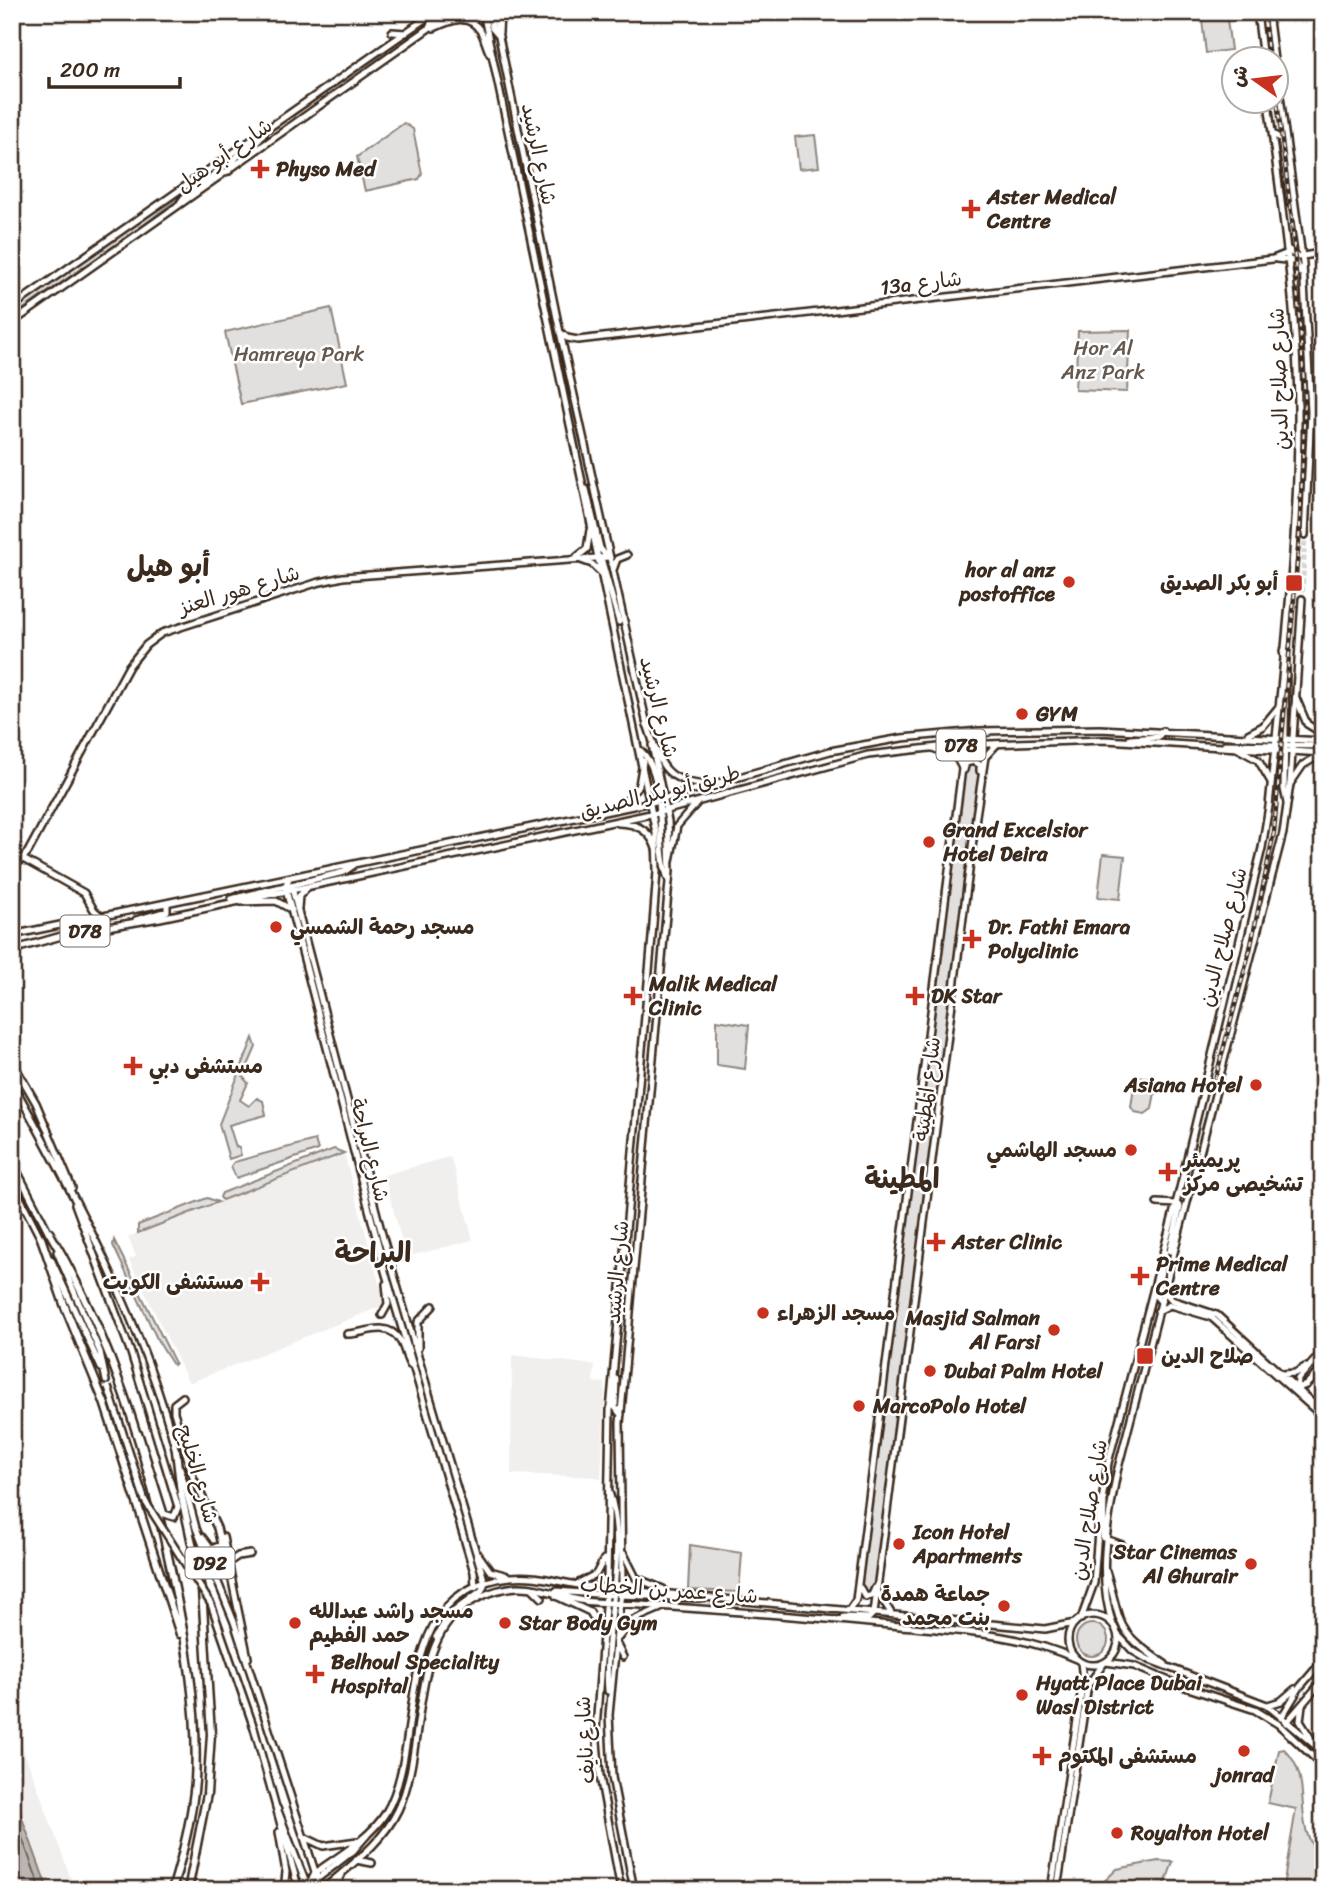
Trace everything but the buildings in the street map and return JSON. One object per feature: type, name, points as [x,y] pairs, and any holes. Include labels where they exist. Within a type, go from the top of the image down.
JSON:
[{"type":"highway","points":[[49,1232],[107,1344],[136,1429],[161,1519],[189,1674],[195,1765],[187,1836],[172,1890]]},
{"type":"highway","points":[[41,1238],[65,1307],[99,1388],[153,1545],[189,1674]]},
{"type":"highway","points":[[176,1451],[206,1622],[211,1749],[188,1890]]},
{"type":"main road","points":[[428,29],[433,19],[443,12]]},
{"type":"main road","name":"شارع أبو هيل","points":[[12,323],[231,167],[373,72],[452,12]]},
{"type":"main road","name":"شارع الرشيد","points":[[483,12],[580,481],[640,751],[660,812],[652,937],[613,1370],[606,1549],[610,1588]]},
{"type":"main road","points":[[492,12],[492,28],[498,35]]},
{"type":"main road","points":[[498,35],[500,12]]},
{"type":"main road","points":[[1257,12],[1261,46]]},
{"type":"main road","points":[[1268,12],[1272,46]]},
{"type":"main road","name":"شارع أبو هيل","points":[[12,307],[433,13]]},
{"type":"main road","points":[[428,29],[454,19],[467,20],[481,31],[492,55]]},
{"type":"main road","points":[[392,32],[406,33]]},
{"type":"main road","name":"شارع الرشيد","points":[[498,35],[628,648],[646,721],[670,861],[621,1415],[622,1588]]},
{"type":"main road","points":[[1270,116],[1288,254],[1300,268],[1303,311],[1307,324]]},
{"type":"main road","points":[[1283,116],[1303,256],[1307,324],[1311,434],[1306,535]]},
{"type":"main road","points":[[231,167],[261,138],[266,129]]},
{"type":"main road","points":[[1273,134],[1281,139],[1290,202],[1296,214]]},
{"type":"main road","points":[[179,205],[186,194],[219,170],[224,158]]},
{"type":"main road","points":[[1277,220],[1284,225]]},
{"type":"main road","points":[[1288,254],[1315,254]]},
{"type":"main road","name":"13a شارع","points":[[560,332],[570,340],[578,341],[1273,259],[1288,254]]},
{"type":"main road","name":"شارع صلاح الدين","points":[[1078,1621],[1094,1583],[1102,1496],[1264,837],[1283,651],[1298,433],[1296,356],[1288,254]]},
{"type":"main road","points":[[580,481],[590,501],[601,551],[609,557]]},
{"type":"main road","points":[[575,559],[587,549],[590,523]]},
{"type":"main road","points":[[616,590],[614,565],[627,555]]},
{"type":"main road","points":[[598,557],[628,648]]},
{"type":"main road","name":"شارع هور العنز","points":[[12,870],[23,859],[129,666],[139,652],[162,633],[303,587],[343,577],[609,557]]},
{"type":"main road","points":[[575,559],[592,564],[601,575]]},
{"type":"main road","name":"شارع صلاح الدين","points":[[1113,1625],[1106,1598],[1104,1566],[1121,1451],[1278,855],[1290,784],[1289,752],[1293,741],[1302,599]]},
{"type":"main road","points":[[1283,651],[1286,669],[1284,737],[1289,752],[1284,789],[1287,803]]},
{"type":"main road","points":[[1296,698],[1307,724],[1323,734]]},
{"type":"main road","points":[[1246,734],[1263,726],[1277,709]]},
{"type":"main road","points":[[646,721],[662,765],[669,775],[685,783],[715,785]]},
{"type":"main road","points":[[965,745],[969,738],[991,730]]},
{"type":"main road","name":"طريق أبو بكر الصديق","points":[[12,950],[72,933],[238,901],[344,873],[354,865],[658,801],[855,745],[935,734],[991,730],[1163,731],[1274,736],[1293,741],[1323,740]]},
{"type":"main road","points":[[1128,741],[1139,736],[1158,737],[1163,731]]},
{"type":"main road","name":"طريق أبو بكر الصديق","points":[[12,935],[167,905],[309,886],[660,812],[844,759],[965,745],[1128,741],[1323,753]]},
{"type":"main road","points":[[1210,746],[1273,748],[1293,741],[1323,746]]},
{"type":"main road","name":"شارع المطينة","points":[[874,1613],[976,816],[985,757],[999,743]]},
{"type":"main road","name":"شارع المطينة","points":[[849,1610],[856,1605],[965,745]]},
{"type":"main road","points":[[1230,747],[1258,760],[1271,782]]},
{"type":"main road","points":[[925,748],[951,752],[962,768]]},
{"type":"main road","points":[[640,751],[650,763],[658,801]]},
{"type":"main road","points":[[1290,784],[1303,765],[1323,753]]},
{"type":"main road","points":[[618,810],[635,792],[643,761]]},
{"type":"main road","points":[[960,787],[966,763],[976,761],[980,768],[976,816]]},
{"type":"main road","points":[[670,861],[677,826],[699,802]]},
{"type":"main road","points":[[660,812],[664,863],[669,881]]},
{"type":"main road","points":[[607,822],[631,824],[644,830],[653,840],[657,852]]},
{"type":"main road","points":[[23,859],[86,895],[91,906],[103,918]]},
{"type":"main road","points":[[238,901],[276,901],[295,909],[299,895],[309,886]]},
{"type":"main road","points":[[215,906],[290,888]]},
{"type":"main road","name":"شارع البراحة","points":[[290,888],[380,1226],[485,1583]]},
{"type":"main road","points":[[127,924],[167,911],[167,905]]},
{"type":"main road","points":[[86,922],[91,906]]},
{"type":"main road","name":"شارع البراحة","points":[[295,909],[306,962],[385,1271],[474,1572],[475,1587]]},
{"type":"main road","points":[[1235,933],[1241,929]]},
{"type":"main road","points":[[652,937],[658,947],[656,1004]]},
{"type":"main road","points":[[303,970],[306,962]]},
{"type":"main road","points":[[12,1061],[36,1103],[74,1197],[140,1382],[178,1507],[177,1514],[172,1518],[164,1514],[145,1447],[136,1429]]},
{"type":"main road","name":"شارع الخليج","points":[[12,1082],[99,1243],[131,1317],[176,1451],[197,1528],[249,1669],[316,1876],[312,1888]]},
{"type":"main road","points":[[13,1162],[49,1232],[100,1352],[107,1384]]},
{"type":"main road","name":"D92","points":[[12,1182],[41,1238],[107,1384],[145,1502],[211,1604],[254,1728],[272,1799]]},
{"type":"main road","points":[[1157,1203],[1180,1207],[1171,1261]]},
{"type":"main road","points":[[1164,1245],[1165,1262],[1157,1293],[1160,1302],[1211,1317],[1323,1415]]},
{"type":"main road","points":[[382,1315],[388,1301],[385,1271]]},
{"type":"main road","points":[[631,1292],[638,1286]]},
{"type":"main road","points":[[1163,1290],[1171,1300],[1217,1315],[1323,1415]]},
{"type":"main road","points":[[419,1362],[418,1324],[424,1312],[433,1306]]},
{"type":"main road","points":[[1157,1311],[1166,1306],[1175,1306]]},
{"type":"main road","points":[[347,1335],[378,1328],[391,1332],[399,1339],[414,1368]]},
{"type":"main road","points":[[1281,1374],[1299,1371],[1321,1354]]},
{"type":"main road","points":[[1321,1354],[1310,1370],[1314,1373],[1323,1367]]},
{"type":"main road","points":[[1298,1392],[1298,1379],[1321,1354]]},
{"type":"main road","points":[[1298,1392],[1323,1367]]},
{"type":"main road","points":[[1311,1402],[1309,1387],[1323,1367]]},
{"type":"main road","points":[[613,1370],[615,1407],[621,1415]]},
{"type":"main road","points":[[183,1399],[177,1408],[177,1420],[193,1477],[225,1541],[249,1669]]},
{"type":"main road","points":[[608,1489],[613,1512],[610,1588]]},
{"type":"main road","points":[[1102,1496],[1105,1503],[1102,1535],[1106,1541],[1122,1545]]},
{"type":"main road","points":[[621,1509],[627,1502]]},
{"type":"main road","points":[[197,1528],[208,1547],[217,1549],[222,1541],[215,1523]]},
{"type":"main road","points":[[472,1543],[490,1571],[511,1577]]},
{"type":"main road","points":[[864,1544],[860,1588],[863,1595],[870,1596],[874,1593],[881,1564]]},
{"type":"main road","points":[[622,1548],[636,1577],[648,1585],[676,1593]]},
{"type":"main road","points":[[573,1585],[596,1574],[606,1549]]},
{"type":"main road","points":[[228,1563],[238,1556],[250,1554]]},
{"type":"main road","points":[[1104,1566],[1114,1608],[1126,1633],[1141,1648],[1177,1671]]},
{"type":"main road","name":"شارع عمر بن الخطاب","points":[[316,1876],[367,1835],[383,1817],[391,1802],[407,1734],[420,1658],[428,1636],[445,1610],[475,1587],[485,1583],[511,1577],[1045,1629],[1078,1621]]},
{"type":"main road","points":[[432,1657],[435,1639],[444,1622],[463,1602],[482,1590],[485,1583]]},
{"type":"main road","points":[[878,1584],[881,1601],[894,1614]]},
{"type":"main road","points":[[532,1588],[542,1598]]},
{"type":"main road","name":"شارع عمر بن الخطاب","points":[[312,1888],[342,1873],[390,1824],[401,1804],[432,1657],[446,1625],[460,1610],[480,1597],[503,1589],[532,1588],[579,1600],[621,1599],[1003,1636],[1038,1644],[1078,1660]]},
{"type":"main road","name":"شارع نايف","points":[[610,1588],[602,1639],[597,1750],[621,1890]]},
{"type":"main road","name":"شارع نايف","points":[[622,1588],[609,1701],[612,1777],[634,1890]]},
{"type":"main road","points":[[541,1590],[609,1599],[609,1701]]},
{"type":"main road","points":[[554,1593],[590,1612],[598,1622],[602,1639]]},
{"type":"main road","points":[[621,1599],[706,1597]]},
{"type":"main road","points":[[623,1657],[617,1643],[633,1619],[649,1611],[672,1606]]},
{"type":"main road","points":[[836,1619],[869,1618],[874,1613]]},
{"type":"main road","points":[[1051,1890],[1083,1681],[1068,1637],[1078,1621],[1098,1616],[1113,1625],[1118,1635],[1140,1655],[1268,1704],[1323,1752]]},
{"type":"main road","points":[[446,1625],[453,1629]]},
{"type":"main road","points":[[1058,1890],[1088,1685],[1117,1647],[1118,1635]]},
{"type":"main road","points":[[1078,1660],[1090,1665],[1105,1662],[1134,1666],[1179,1685],[1265,1714],[1323,1766]]},
{"type":"main road","points":[[1268,1704],[1284,1699],[1323,1660]]},
{"type":"main road","points":[[1280,1726],[1305,1679]]},
{"type":"main road","points":[[1285,1718],[1323,1680]]},
{"type":"main road","points":[[1306,1698],[1299,1718],[1313,1743]]},
{"type":"main road","points":[[407,1734],[403,1766],[408,1777]]},
{"type":"main road","points":[[597,1750],[606,1752],[612,1777]]},
{"type":"main road","points":[[272,1799],[296,1889],[312,1888]]},
{"type":"main road","points":[[272,1799],[312,1888]]},
{"type":"main road","points":[[278,1822],[286,1872],[284,1890]]},
{"type":"main road","points":[[312,1888],[316,1876],[353,1851],[367,1835]]},
{"type":"main road","points":[[303,1836],[323,1846],[357,1841]]},
{"type":"main road","points":[[356,1860],[372,1863]]},
{"type":"main road","points":[[335,1890],[342,1873]]},
{"type":"shaded area","name":"مستشفى الكويت","points":[[344,1153],[385,1305],[189,1383],[129,1260],[136,1256],[128,1237]]},
{"type":"shaded area","points":[[451,1158],[473,1240],[406,1257],[384,1175]]},
{"type":"shaded area","points":[[512,1355],[595,1365],[593,1382],[605,1383],[601,1480],[597,1477],[511,1474]]},
{"type":"shaded area","points":[[12,1721],[75,1890],[48,1890],[12,1790]]},
{"type":"green space","points":[[1201,12],[1226,12],[1230,46],[1220,46],[1220,51],[1206,53]]},
{"type":"green space","points":[[404,123],[413,129],[422,174],[419,179],[365,191],[357,157]]},
{"type":"green space","points":[[815,135],[819,167],[799,169],[795,137]]},
{"type":"green space","points":[[211,172],[145,224],[12,317],[12,311]]},
{"type":"green space","name":"Hamreya Park","points":[[331,308],[347,383],[241,404],[225,332]]},
{"type":"green space","name":"Hor Al Anz Park","points":[[1130,330],[1127,392],[1075,390],[1078,331]]},
{"type":"green space","points":[[964,760],[981,760],[877,1596],[859,1594]]},
{"type":"green space","points":[[1103,854],[1125,856],[1120,899],[1098,897]]},
{"type":"green space","points":[[717,1020],[749,1025],[745,1069],[717,1065]]},
{"type":"green space","points":[[253,1038],[256,1047],[243,1077],[248,1083],[240,1100],[249,1106],[257,1098],[263,1101],[266,1115],[229,1125],[241,1155],[229,1159],[219,1124]]},
{"type":"green space","points":[[1139,1076],[1157,1081],[1152,1109],[1145,1114],[1135,1112],[1131,1107],[1135,1080]]},
{"type":"green space","points":[[315,1140],[318,1150],[236,1178],[231,1166],[234,1162]]},
{"type":"green space","points":[[334,1149],[344,1153],[222,1200],[220,1197],[222,1193]]},
{"type":"green space","points":[[207,1198],[218,1202],[138,1233],[138,1225]]},
{"type":"green space","points":[[114,1240],[175,1363],[173,1365],[158,1341],[113,1245]]},
{"type":"green space","points":[[690,1545],[742,1553],[739,1592],[688,1590]]},
{"type":"green space","points":[[1092,1624],[1103,1629],[1108,1640],[1103,1651],[1092,1656],[1081,1651],[1076,1640],[1081,1629]]},
{"type":"green space","points":[[1284,1749],[1298,1772],[1308,1836],[1314,1848],[1323,1849],[1323,1890],[1283,1887],[1296,1809],[1268,1803],[1279,1750]]},
{"type":"green space","points":[[1158,1861],[1173,1862],[1163,1890],[1095,1890],[1117,1869]]},
{"type":"water","points":[[12,1790],[48,1890],[12,1890]]},
{"type":"tunnel","points":[[1302,599],[1305,535]]},
{"type":"railway","points":[[1263,12],[1267,46]]},
{"type":"railway","points":[[1215,1080],[1250,950],[1274,832],[1300,528],[1305,397],[1292,220],[1279,116]]},
{"type":"place","name":"Physo Med","points":[[260,169]]},
{"type":"place","name":"Aster Medical Centre","points":[[971,209]]},
{"type":"place","name":"hor al anz postoffice","points":[[1069,582]]},
{"type":"place","name":"أبو بكر الصديق","points":[[1294,583]]},
{"type":"place","name":"GYM","points":[[1022,714]]},
{"type":"place","name":"Grand Excelsior Hotel Deira","points":[[929,842]]},
{"type":"place","name":"مسجد رحمة الشمسي","points":[[276,927]]},
{"type":"place","name":"Dr. Fathi Emara Polyclinic","points":[[972,939]]},
{"type":"place","name":"Malik Medical Clinic","points":[[633,996]]},
{"type":"place","name":"DK Star","points":[[915,996]]},
{"type":"place","name":"مستشفى دبي","points":[[133,1066]]},
{"type":"place","name":"Asiana Hotel","points":[[1256,1085]]},
{"type":"place","name":"مسجد الهاشمي","points":[[1131,1150]]},
{"type":"place","name":"پریمیئر تشخیصی مرکز","points":[[1168,1172]]},
{"type":"place","name":"Aster Clinic","points":[[936,1242]]},
{"type":"place","name":"Prime Medical Centre","points":[[1140,1276]]},
{"type":"place","name":"مستشفى الكويت","points":[[260,1282]]},
{"type":"place","name":"مسجد الزهراء","points":[[763,1313]]},
{"type":"place","name":"Masjid Salman Al Farsi","points":[[1054,1330]]},
{"type":"place","name":"صلاح الدين","points":[[1145,1356]]},
{"type":"place","name":"Dubai Palm Hotel","points":[[930,1371]]},
{"type":"place","name":"MarcoPolo Hotel","points":[[859,1406]]},
{"type":"place","name":"Icon Hotel Apartments","points":[[899,1544]]},
{"type":"place","name":"Star Cinemas Al Ghurair","points":[[1251,1564]]},
{"type":"place","name":"جماعة همدة بنت محمد","points":[[1004,1606]]},
{"type":"place","name":"مسجد راشد عبدالله حمد الفطيم","points":[[295,1623]]},
{"type":"place","name":"Star Body Gym","points":[[505,1623]]},
{"type":"place","name":"Belhoul Speciality Hospital","points":[[315,1674]]},
{"type":"place","name":"Hyatt Place Dubai Wasl District","points":[[1022,1695]]},
{"type":"place","name":"jonrad","points":[[1244,1751]]},
{"type":"place","name":"مستشفى المكتوم","points":[[1042,1756]]},
{"type":"place","name":"Royalton Hotel","points":[[1117,1833]]},
{"type":"district","name":"أبو هيل","points":[[168,566]]},
{"type":"district","name":"المطينة","points":[[902,1178]]},
{"type":"district","name":"البراحة","points":[[373,1252]]}]
